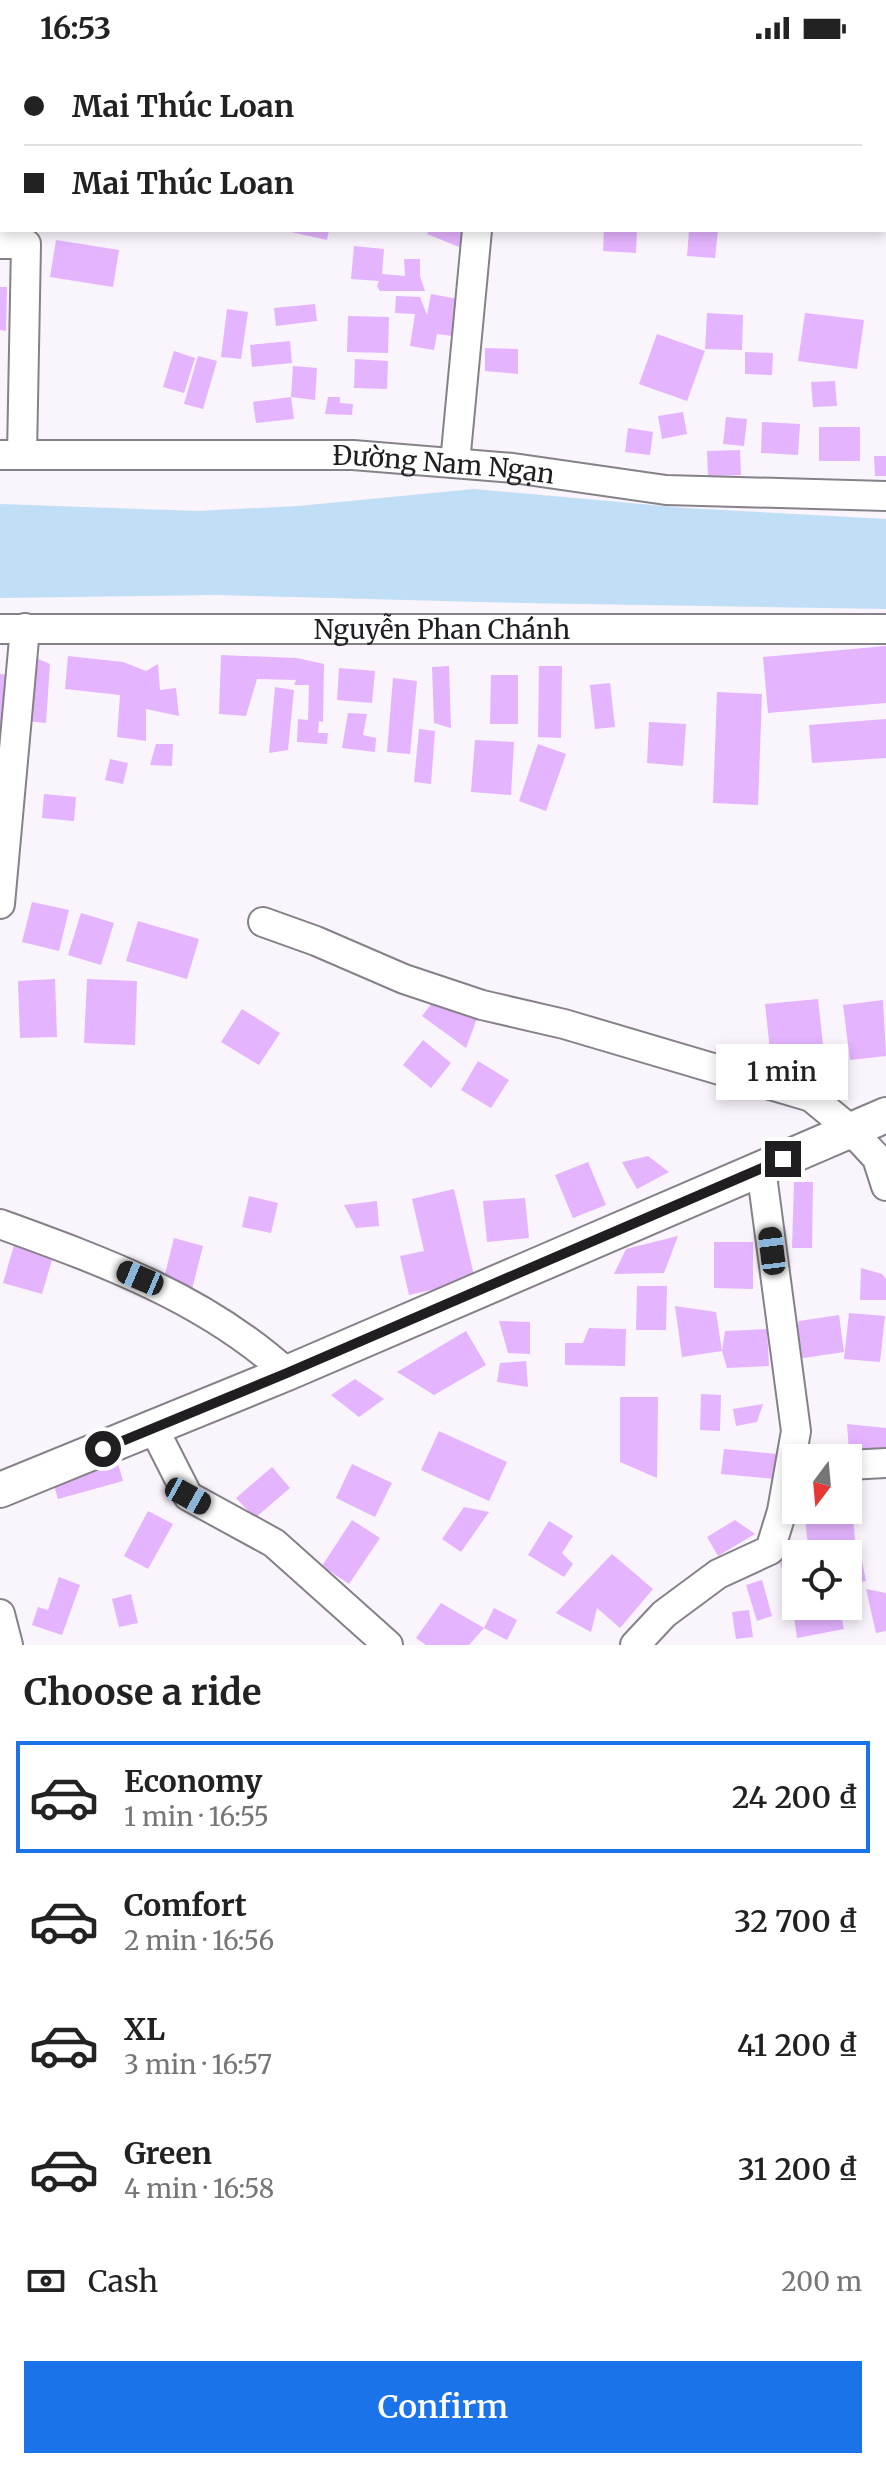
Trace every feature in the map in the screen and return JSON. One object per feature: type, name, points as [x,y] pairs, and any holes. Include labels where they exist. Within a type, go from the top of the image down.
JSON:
[{"type":"main road","points":[[0,1490],[287,1373],[886,1115]]},
{"type":"street","points":[[455,463],[477,232]]},
{"type":"street","points":[[0,244],[26,244],[11,455]]},
{"type":"street","name":"Đường Nam Ngạn","points":[[11,455],[353,455],[513,468],[666,490],[886,496]]},
{"type":"street","points":[[0,904],[13,628]]},
{"type":"street","name":"Nguyễn Phan Chánh","points":[[13,628],[886,629]]},
{"type":"street","points":[[263,922],[404,979],[482,1005],[564,1024],[811,1097],[851,1130],[877,1158],[886,1186]]},
{"type":"street","points":[[761,1168],[796,1431],[795,1444]]},
{"type":"street","points":[[0,1224],[89,1256],[212,1315],[257,1345],[287,1373]]},
{"type":"street","points":[[154,1429],[188,1496],[274,1543],[388,1645]]},
{"type":"street","points":[[862,1464],[886,1463]]},
{"type":"street","points":[[635,1645],[664,1614],[718,1574],[770,1550],[782,1511]]},
{"type":"street","points":[[0,1614],[8,1645]]},
{"type":"water","points":[[474,489],[686,508],[886,519],[886,609],[216,595],[0,598],[0,504],[197,511],[298,506]]},
{"type":"building","points":[[291,232],[329,232],[327,240]]},
{"type":"building","points":[[428,232],[464,232],[459,247]]},
{"type":"building","points":[[604,232],[637,232],[636,253],[603,251]]},
{"type":"building","points":[[689,232],[718,232],[715,258],[687,256]]},
{"type":"building","points":[[56,240],[119,250],[113,287],[50,277]]},
{"type":"building","points":[[354,246],[384,249],[382,274],[405,276],[404,259],[420,259],[420,276],[425,291],[380,291],[377,286],[379,281],[351,279]]},
{"type":"building","points":[[0,287],[7,287],[6,331],[0,330]]},
{"type":"building","points":[[431,294],[458,299],[452,336],[437,334],[434,350],[410,346],[415,314],[395,313],[396,296],[420,297],[427,315]]},
{"type":"building","points":[[315,304],[317,321],[276,326],[274,308]]},
{"type":"building","points":[[227,309],[248,312],[241,359],[221,357]]},
{"type":"building","points":[[707,313],[743,315],[742,350],[705,349]]},
{"type":"building","points":[[805,313],[864,320],[857,369],[798,361]]},
{"type":"building","points":[[348,316],[389,317],[388,353],[347,352]]},
{"type":"building","points":[[657,334],[705,351],[687,401],[639,384]]},
{"type":"building","points":[[290,341],[292,363],[252,367],[250,345]]},
{"type":"building","points":[[485,348],[518,349],[518,374],[485,371]]},
{"type":"building","points":[[174,351],[195,358],[184,393],[163,387]]},
{"type":"building","points":[[745,352],[773,353],[772,375],[745,374]]},
{"type":"building","points":[[198,356],[217,361],[203,409],[184,404]]},
{"type":"building","points":[[355,359],[388,361],[387,389],[354,388]]},
{"type":"building","points":[[293,366],[317,368],[315,400],[291,397]]},
{"type":"building","points":[[835,381],[837,406],[813,407],[811,382]]},
{"type":"building","points":[[291,397],[294,419],[256,423],[253,402]]},
{"type":"building","points":[[328,397],[340,397],[340,403],[353,404],[352,415],[325,414]]},
{"type":"building","points":[[683,412],[687,434],[662,439],[658,416]]},
{"type":"building","points":[[726,417],[747,419],[744,446],[723,444]]},
{"type":"building","points":[[762,422],[800,424],[798,455],[761,453]]},
{"type":"building","points":[[819,427],[860,427],[860,461],[819,461]]},
{"type":"building","points":[[628,428],[653,432],[650,455],[625,452]]},
{"type":"building","points":[[740,450],[741,475],[708,476],[707,451]]},
{"type":"building","points":[[874,456],[886,456],[886,476],[875,476]]},
{"type":"building","points":[[886,646],[886,703],[768,713],[763,657]]},
{"type":"building","points":[[221,655],[297,658],[324,664],[323,722],[319,721],[318,733],[328,733],[327,744],[297,742],[298,719],[308,720],[309,685],[294,685],[296,680],[257,679],[246,716],[219,714]]},
{"type":"building","points":[[31,656],[50,664],[46,723],[27,721]]},
{"type":"building","points":[[68,656],[123,662],[146,671],[158,664],[160,690],[176,688],[179,716],[146,709],[146,741],[117,737],[120,695],[65,689]]},
{"type":"building","points":[[449,666],[451,728],[434,723],[432,667]]},
{"type":"building","points":[[539,666],[562,666],[561,738],[538,737]]},
{"type":"building","points":[[339,668],[375,671],[372,703],[337,700]]},
{"type":"building","points":[[0,674],[9,675],[9,746],[0,745]]},
{"type":"building","points":[[491,675],[518,675],[518,724],[490,724]]},
{"type":"building","points":[[393,678],[417,681],[410,754],[387,752]]},
{"type":"building","points":[[610,683],[615,727],[595,729],[590,685]]},
{"type":"building","points":[[275,687],[294,690],[288,750],[269,753]]},
{"type":"building","points":[[717,692],[762,694],[758,805],[713,803]]},
{"type":"building","points":[[348,713],[367,714],[363,735],[376,738],[375,752],[342,748]]},
{"type":"building","points":[[886,719],[886,758],[812,763],[809,725]]},
{"type":"building","points":[[649,722],[686,724],[683,766],[647,763]]},
{"type":"building","points":[[419,729],[435,731],[431,784],[414,782]]},
{"type":"building","points":[[475,740],[514,742],[511,795],[471,792]]},
{"type":"building","points":[[156,744],[173,744],[172,766],[150,765]]},
{"type":"building","points":[[538,744],[566,754],[546,811],[519,801]]},
{"type":"building","points":[[110,759],[128,763],[123,784],[105,780]]},
{"type":"building","points":[[44,794],[76,797],[74,821],[42,818]]},
{"type":"building","points":[[32,902],[69,910],[59,951],[22,942]]},
{"type":"building","points":[[81,913],[114,923],[101,965],[68,955]]},
{"type":"building","points":[[138,921],[199,939],[187,979],[126,961]]},
{"type":"building","points":[[55,979],[57,1037],[20,1038],[18,981]]},
{"type":"building","points":[[87,979],[137,981],[135,1045],[84,1043]]},
{"type":"building","points":[[442,990],[482,1005],[466,1048],[422,1016]]},
{"type":"building","points":[[818,999],[826,1072],[773,1078],[765,1004]]},
{"type":"building","points":[[883,1000],[886,1056],[850,1060],[843,1005]]},
{"type":"building","points":[[242,1009],[280,1033],[259,1065],[221,1042]]},
{"type":"building","points":[[423,1040],[451,1063],[431,1088],[403,1065]]},
{"type":"building","points":[[478,1061],[509,1080],[491,1108],[461,1090]]},
{"type":"building","points":[[648,1156],[669,1172],[637,1189],[622,1162]]},
{"type":"building","points":[[588,1162],[606,1205],[573,1218],[555,1175]]},
{"type":"building","points":[[794,1182],[813,1182],[812,1248],[792,1248]]},
{"type":"building","points":[[454,1189],[475,1280],[409,1295],[400,1256],[424,1251],[412,1199]]},
{"type":"building","points":[[249,1196],[278,1203],[271,1233],[242,1227]]},
{"type":"building","points":[[525,1198],[529,1238],[487,1242],[483,1201]]},
{"type":"building","points":[[377,1201],[379,1226],[356,1228],[344,1205]]},
{"type":"building","points":[[17,1235],[56,1246],[42,1294],[3,1283]]},
{"type":"building","points":[[678,1236],[664,1273],[614,1274],[626,1249]]},
{"type":"building","points":[[174,1238],[203,1246],[192,1289],[163,1282]]},
{"type":"building","points":[[714,1242],[753,1242],[753,1289],[714,1288]]},
{"type":"building","points":[[861,1268],[882,1274],[886,1279],[886,1300],[860,1300]]},
{"type":"building","points":[[637,1286],[667,1286],[666,1330],[636,1330]]},
{"type":"building","points":[[675,1306],[716,1312],[722,1351],[682,1357]]},
{"type":"building","points":[[849,1313],[885,1316],[880,1362],[844,1359]]},
{"type":"building","points":[[839,1315],[844,1352],[790,1360],[799,1321]]},
{"type":"building","points":[[499,1321],[530,1322],[530,1354],[508,1353]]},
{"type":"building","points":[[589,1328],[626,1329],[625,1366],[565,1365],[565,1343],[583,1343]]},
{"type":"building","points":[[767,1329],[769,1366],[727,1368],[722,1351],[725,1331]]},
{"type":"building","points":[[466,1331],[486,1365],[434,1395],[397,1372]]},
{"type":"building","points":[[526,1361],[528,1387],[497,1382],[500,1363]]},
{"type":"building","points":[[355,1379],[384,1399],[359,1417],[331,1395]]},
{"type":"building","points":[[701,1394],[721,1395],[720,1431],[700,1430]]},
{"type":"building","points":[[620,1397],[658,1397],[657,1478],[620,1462]]},
{"type":"building","points":[[763,1404],[757,1422],[736,1426],[733,1409]]},
{"type":"building","points":[[847,1424],[886,1428],[886,1447],[862,1450],[862,1444],[848,1444]]},
{"type":"building","points":[[439,1431],[507,1462],[489,1501],[421,1470]]},
{"type":"building","points":[[724,1449],[777,1454],[774,1479],[721,1474]]},
{"type":"building","points":[[117,1460],[123,1481],[58,1499],[52,1478]]},
{"type":"building","points":[[352,1464],[392,1483],[375,1517],[336,1498]]},
{"type":"building","points":[[272,1467],[290,1488],[255,1518],[236,1498]]},
{"type":"building","points":[[464,1507],[489,1512],[461,1552],[442,1539]]},
{"type":"building","points":[[148,1511],[173,1524],[148,1569],[124,1556]]},
{"type":"building","points":[[352,1520],[380,1538],[349,1584],[322,1566]]},
{"type":"building","points":[[735,1520],[755,1534],[718,1556],[707,1537]]},
{"type":"building","points":[[549,1521],[573,1536],[562,1553],[573,1564],[564,1577],[528,1555]]},
{"type":"building","points":[[806,1524],[854,1524],[855,1540],[807,1540]]},
{"type":"building","points":[[612,1554],[653,1589],[620,1628],[597,1608],[591,1632],[556,1613]]},
{"type":"building","points":[[862,1561],[866,1581],[862,1582]]},
{"type":"building","points":[[59,1577],[80,1585],[62,1635],[32,1625],[38,1607],[48,1610]]},
{"type":"building","points":[[762,1580],[772,1616],[757,1621],[746,1585]]},
{"type":"building","points":[[866,1589],[886,1593],[886,1631],[876,1633]]},
{"type":"building","points":[[131,1594],[138,1623],[119,1627],[112,1599]]},
{"type":"building","points":[[441,1603],[484,1628],[469,1645],[426,1645],[416,1638]]},
{"type":"building","points":[[494,1608],[517,1620],[507,1640],[484,1628]]},
{"type":"building","points":[[749,1610],[753,1637],[736,1639],[732,1612]]},
{"type":"building","points":[[794,1620],[842,1620],[844,1629],[797,1638]]},
{"type":"route","points":[[103,1449],[783,1159]]}]
